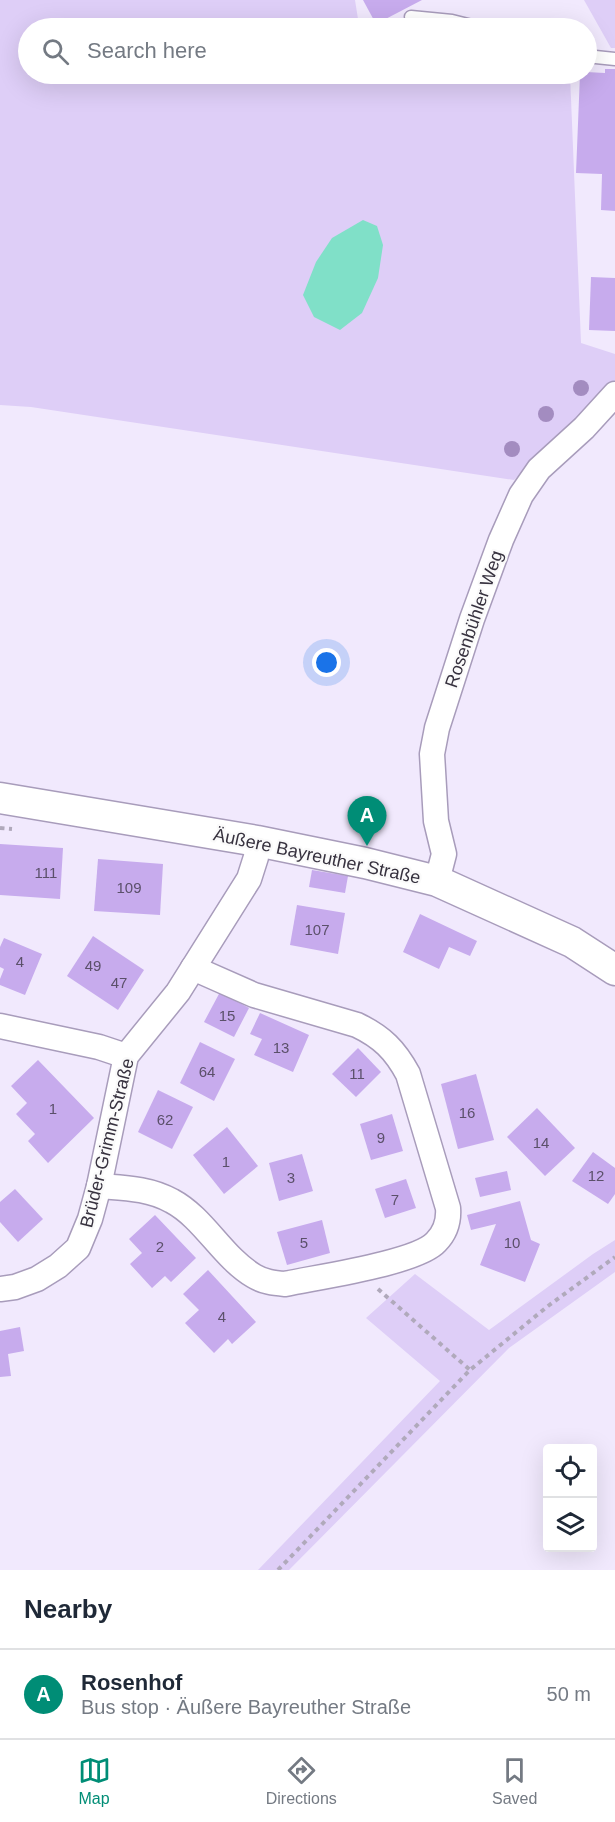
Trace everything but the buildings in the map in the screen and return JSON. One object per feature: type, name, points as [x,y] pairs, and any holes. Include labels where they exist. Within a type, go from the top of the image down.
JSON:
[{"type":"street","name":"Rosenbühler Weg","points":[[437,881],[444,854],[436,821],[432,754],[437,728],[472,619],[501,540],[521,495],[539,469],[584,428],[615,394]]},
{"type":"street","name":"Äußere Bayreuther Straße","points":[[0,798],[257,841],[365,863],[437,881],[572,942],[615,970]]},
{"type":"street","name":"Brüder-Grimm-Straße","points":[[0,1289],[15,1287],[37,1279],[58,1266],[78,1248],[90,1219],[99,1186],[126,1056],[178,992],[249,879],[256,857],[257,841]]},
{"type":"street","points":[[99,1186],[145,1190],[174,1202],[240,1265],[254,1276],[268,1282],[285,1284],[402,1259],[424,1252],[437,1242],[444,1230],[448,1208],[408,1074],[399,1057],[373,1032],[357,1025],[254,994],[193,968]]},
{"type":"street","points":[[0,1026],[99,1047],[126,1056]]},
{"type":"lane","points":[[411,17],[421,18]]},
{"type":"lane","points":[[597,57],[615,59]]},
{"type":"path","points":[[0,828],[21,830]]},
{"type":"path","points":[[278,1570],[470,1370],[549,1306],[615,1257]]},
{"type":"path","points":[[356,1269],[470,1370]]},
{"type":"shaded area","points":[[0,0],[355,0],[358,18],[18,18],[18,84],[570,84],[581,343],[615,354],[615,380],[551,447],[514,480],[31,407],[0,405]]},
{"type":"shaded area","points":[[584,0],[615,0],[615,48],[611,48],[597,23],[597,18],[594,18]]},
{"type":"shaded area","points":[[363,220],[377,226],[383,245],[378,278],[362,313],[340,330],[314,317],[303,295],[316,262],[332,238]]},
{"type":"shaded area","points":[[615,1240],[615,1272],[509,1348],[289,1570],[258,1570],[440,1381],[366,1318],[415,1274],[489,1330]]},
{"type":"place","name":"Rosenhof","points":[[367,846]]}]
